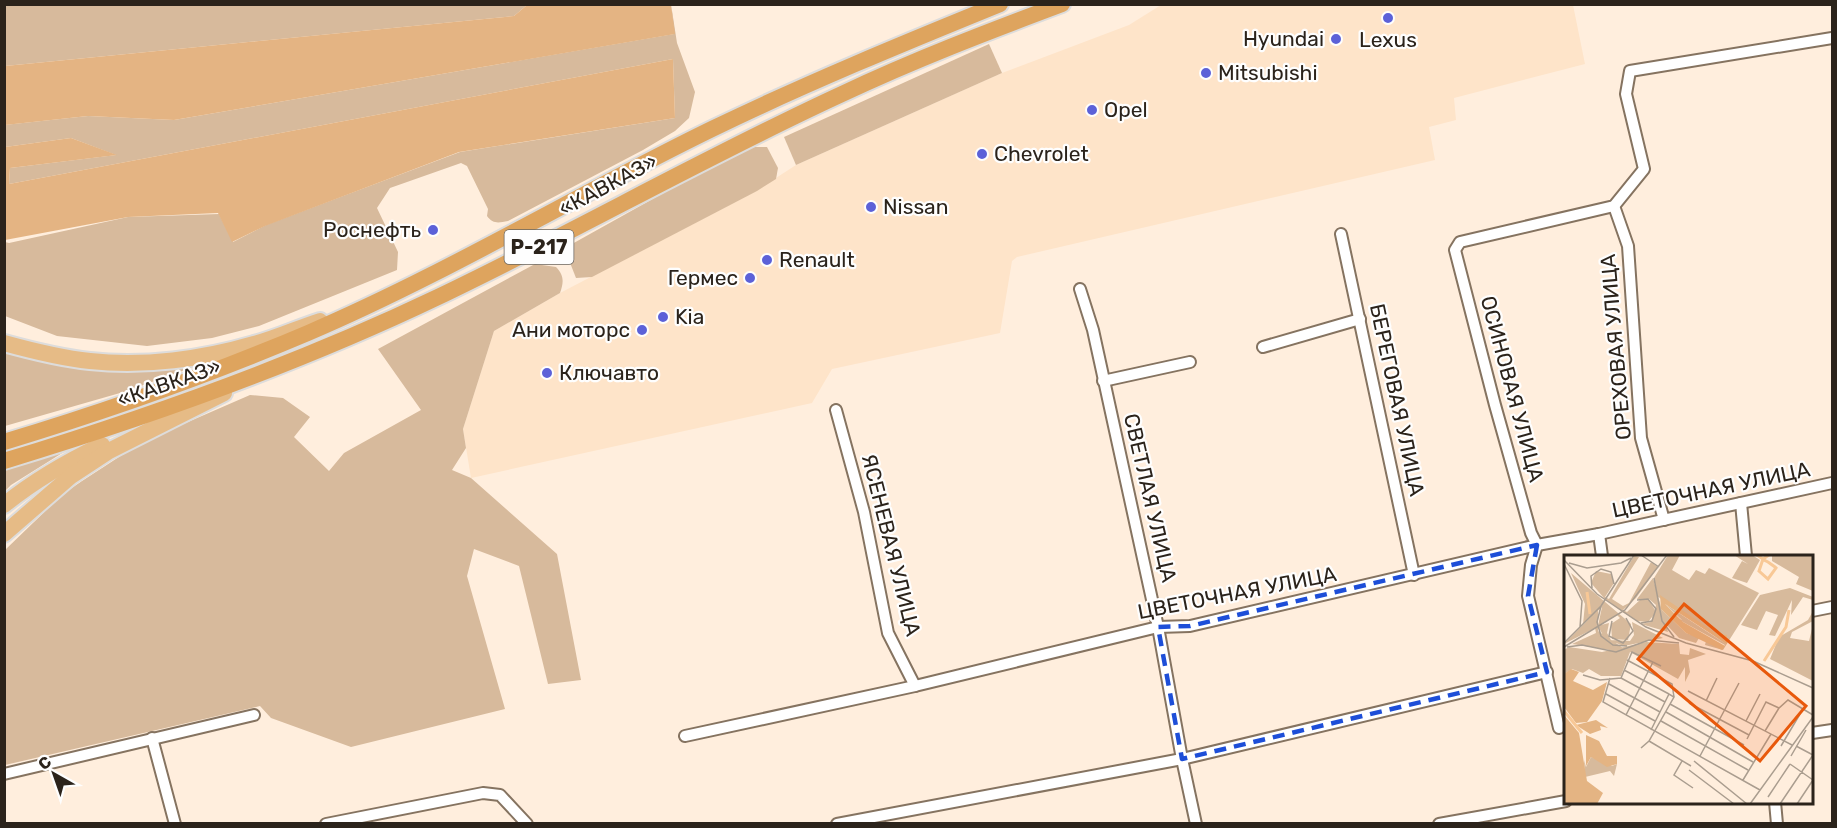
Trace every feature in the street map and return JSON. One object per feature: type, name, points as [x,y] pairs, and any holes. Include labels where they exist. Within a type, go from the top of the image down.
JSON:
[{"type":"highway","name":"«КАВКАЗ»","points":[[4,442],[77,420],[208,373],[308,333],[545,216],[714,128],[901,44],[1000,4]]},
{"type":"highway","name":"«КАВКАЗ»","points":[[4,461],[80,438],[256,376],[364,331],[436,298],[840,94],[964,41],[1062,4]]},
{"type":"highway","points":[[817,81],[788,99],[748,118],[746,126],[751,129],[757,128],[824,98],[840,94]]},
{"type":"highway","points":[[545,216],[577,205],[694,144],[704,144],[705,150],[701,155],[645,185],[621,204]]},
{"type":"main road","points":[[4,343],[55,356],[92,361],[136,363],[178,359],[256,344],[363,307]]},
{"type":"main road","points":[[4,505],[62,464],[256,376]]},
{"type":"main road","points":[[4,534],[71,476],[109,451],[256,376]]},
{"type":"street","points":[[1614,206],[1644,169],[1626,94],[1630,71],[1833,38]]},
{"type":"street","name":"ОСИНОВАЯ УЛИЦА","points":[[1537,545],[1522,501],[1455,250],[1461,242],[1614,206]]},
{"type":"street","name":"ОРЕХОВАЯ УЛИЦА","points":[[1614,206],[1628,246],[1641,438],[1664,520]]},
{"type":"street","name":"БЕРЕГОВАЯ УЛИЦА","points":[[1341,234],[1414,575]]},
{"type":"street","name":"СВЕТЛАЯ УЛИЦА","points":[[1080,289],[1093,330],[1158,627],[1196,824]]},
{"type":"street","points":[[1263,347],[1360,319]]},
{"type":"street","points":[[1103,381],[1190,362]]},
{"type":"street","name":"ЯСЕНЕВАЯ УЛИЦА","points":[[836,410],[864,512],[888,633],[915,686]]},
{"type":"street","name":"ЦВЕТОЧНАЯ УЛИЦА","points":[[685,736],[915,686],[1158,627],[1190,627],[1537,545],[1599,534],[1833,483]]},
{"type":"street","points":[[1742,503],[1746,555]]},
{"type":"street","points":[[1599,534],[1602,555]]},
{"type":"street","points":[[1537,545],[1531,564],[1528,596],[1559,728]]},
{"type":"street","points":[[1813,611],[1833,607]]},
{"type":"street","points":[[837,824],[1182,759],[1547,672]]},
{"type":"street","points":[[4,774],[254,715]]},
{"type":"street","points":[[1813,733],[1833,730]]},
{"type":"street","points":[[152,738],[175,824]]},
{"type":"street","points":[[326,824],[483,793],[500,795],[526,824]]},
{"type":"street","points":[[1439,824],[1564,801]]},
{"type":"street","points":[[1775,804],[1777,824]]},
{"type":"highlighted area","points":[[1537,545],[1528,596],[1547,672],[1182,759],[1158,627],[1190,626]]},
{"type":"shaded area","points":[[671,4],[677,43],[695,92],[689,118],[675,131],[643,150],[508,221],[496,222],[487,216],[488,209],[467,166],[461,163],[390,188],[377,208],[398,252],[397,270],[259,326],[212,338],[147,346],[57,336],[5,316],[5,242],[128,217],[219,214],[233,242],[266,225],[460,152],[675,118],[673,59],[9,184],[10,168],[116,155],[71,138],[5,147],[4,125],[88,116],[174,120],[674,34]]},
{"type":"shaded area","points":[[5,5],[527,5],[514,16],[5,66]]},
{"type":"shaded area","points":[[527,5],[671,5],[675,34],[174,120],[88,116],[5,125],[5,66],[514,16]]},
{"type":"shaded area","points":[[1161,5],[1573,5],[1585,64],[1454,98],[1456,120],[1429,127],[1435,160],[1017,257],[1012,261],[1000,333],[832,369],[812,403],[471,478],[463,429],[494,331],[560,293],[756,191],[796,165],[1002,73],[1129,25]]},
{"type":"shaded area","points":[[989,44],[1002,73],[796,165],[784,137]]},
{"type":"shaded area","points":[[673,59],[675,118],[459,152],[265,226],[232,242],[218,213],[128,217],[5,240],[5,147],[71,138],[117,155],[10,168],[9,184]]},
{"type":"shaded area","points":[[753,147],[767,147],[778,168],[776,179],[592,277],[576,278],[567,255],[572,244],[735,153]]},
{"type":"shaded area","points":[[535,264],[556,267],[559,270],[563,279],[560,293],[494,331],[463,429],[466,448],[452,470],[471,478],[557,554],[581,680],[548,684],[519,566],[474,549],[467,576],[505,709],[351,747],[271,718],[260,706],[5,765],[5,550],[63,494],[142,442],[250,395],[283,398],[310,417],[294,437],[329,471],[344,453],[421,410],[378,349]]},
{"type":"shaded area","points":[[4,349],[207,362],[127,391],[5,426]]},
{"type":"shaded area","points":[[67,450],[11,485],[5,491],[5,468]]},
{"type":"place","name":"Lexus","points":[[1388,18]]},
{"type":"place","name":"Hyundai","points":[[1336,39]]},
{"type":"place","name":"Mitsubishi","points":[[1206,73]]},
{"type":"place","name":"Opel","points":[[1092,110]]},
{"type":"place","name":"Chevrolet","points":[[982,154]]},
{"type":"place","name":"Nissan","points":[[871,207]]},
{"type":"place","name":"Роснефть","points":[[433,230]]},
{"type":"place","name":"Renault","points":[[767,260]]},
{"type":"place","name":"Гермес","points":[[750,278]]},
{"type":"place","name":"Kia","points":[[663,317]]},
{"type":"place","name":"Ани моторс","points":[[642,330]]},
{"type":"place","name":"Ключавто","points":[[547,373]]}]
